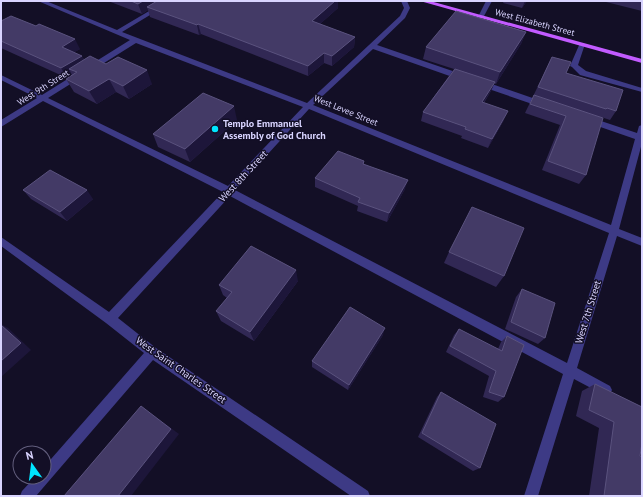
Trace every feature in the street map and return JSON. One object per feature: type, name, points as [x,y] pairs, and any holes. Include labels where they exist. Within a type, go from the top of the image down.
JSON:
[{"type":"main road","name":"West Elizabeth Street","points":[[423,1],[642,61]]},
{"type":"street","name":"West Levee Street","points":[[41,1],[117,33],[308,106],[642,242]]},
{"type":"street","points":[[117,33],[170,1]]},
{"type":"street","name":"West 8th Street","points":[[110,319],[308,106],[403,17],[407,8],[404,1]]},
{"type":"street","points":[[481,17],[489,1]]},
{"type":"street","name":"West 9th Street","points":[[1,124],[135,40]]},
{"type":"street","points":[[582,44],[574,66],[583,73],[642,90]]},
{"type":"street","points":[[372,46],[550,107]]},
{"type":"street","points":[[1,77],[229,191],[616,395]]},
{"type":"street","points":[[580,117],[641,135]]},
{"type":"street","name":"West 7th Street","points":[[531,496],[614,231],[641,135]]},
{"type":"street","name":"West Saint Charles Street","points":[[1,241],[110,319],[152,352],[363,496]]},
{"type":"street","points":[[52,468],[152,352]]},
{"type":"street","points":[[28,496],[37,485]]},
{"type":"building","points":[[131,1],[143,1],[138,4]]},
{"type":"building","points":[[157,1],[335,1],[312,21],[355,37],[332,56],[324,53],[308,66],[198,24],[197,25],[147,7]]},
{"type":"building","points":[[456,11],[526,32],[500,72],[426,47]]},
{"type":"building","points":[[11,16],[36,26],[39,24],[75,39],[62,47],[82,56],[61,68],[1,41],[1,21]]},
{"type":"building","points":[[90,56],[106,64],[118,57],[147,70],[123,86],[109,79],[89,91],[66,79],[77,72],[69,69]]},
{"type":"building","points":[[552,57],[571,62],[566,73],[623,90],[616,111],[538,87]]},
{"type":"building","points":[[455,69],[495,82],[482,102],[508,111],[492,139],[465,129],[466,127],[423,112]]},
{"type":"building","points":[[203,93],[234,106],[185,149],[153,134]]},
{"type":"building","points":[[534,95],[603,118],[586,175],[548,161],[566,116],[530,104]]},
{"type":"building","points":[[338,151],[364,161],[363,164],[408,180],[389,213],[358,202],[360,198],[315,178]]},
{"type":"building","points":[[50,170],[87,190],[60,212],[23,190]]},
{"type":"building","points":[[472,207],[524,228],[504,276],[449,252]]},
{"type":"building","points":[[251,246],[296,270],[250,332],[216,311],[232,292],[219,285]]},
{"type":"building","points":[[522,289],[555,303],[545,338],[511,322]]},
{"type":"building","points":[[350,307],[385,328],[349,385],[312,361]]},
{"type":"building","points":[[1,325],[21,343],[1,361]]},
{"type":"building","points":[[459,329],[502,351],[507,336],[524,345],[504,397],[489,392],[496,371],[450,346]]},
{"type":"building","points":[[595,384],[642,407],[642,443],[640,456],[642,457],[642,496],[604,496],[614,422],[589,410]]},
{"type":"building","points":[[441,392],[496,424],[480,468],[422,433]]},
{"type":"building","points":[[141,406],[171,429],[118,496],[64,496]]},
{"type":"place","name":"Templo Emmanuel Assembly of God Church","points":[[215,129]]}]
